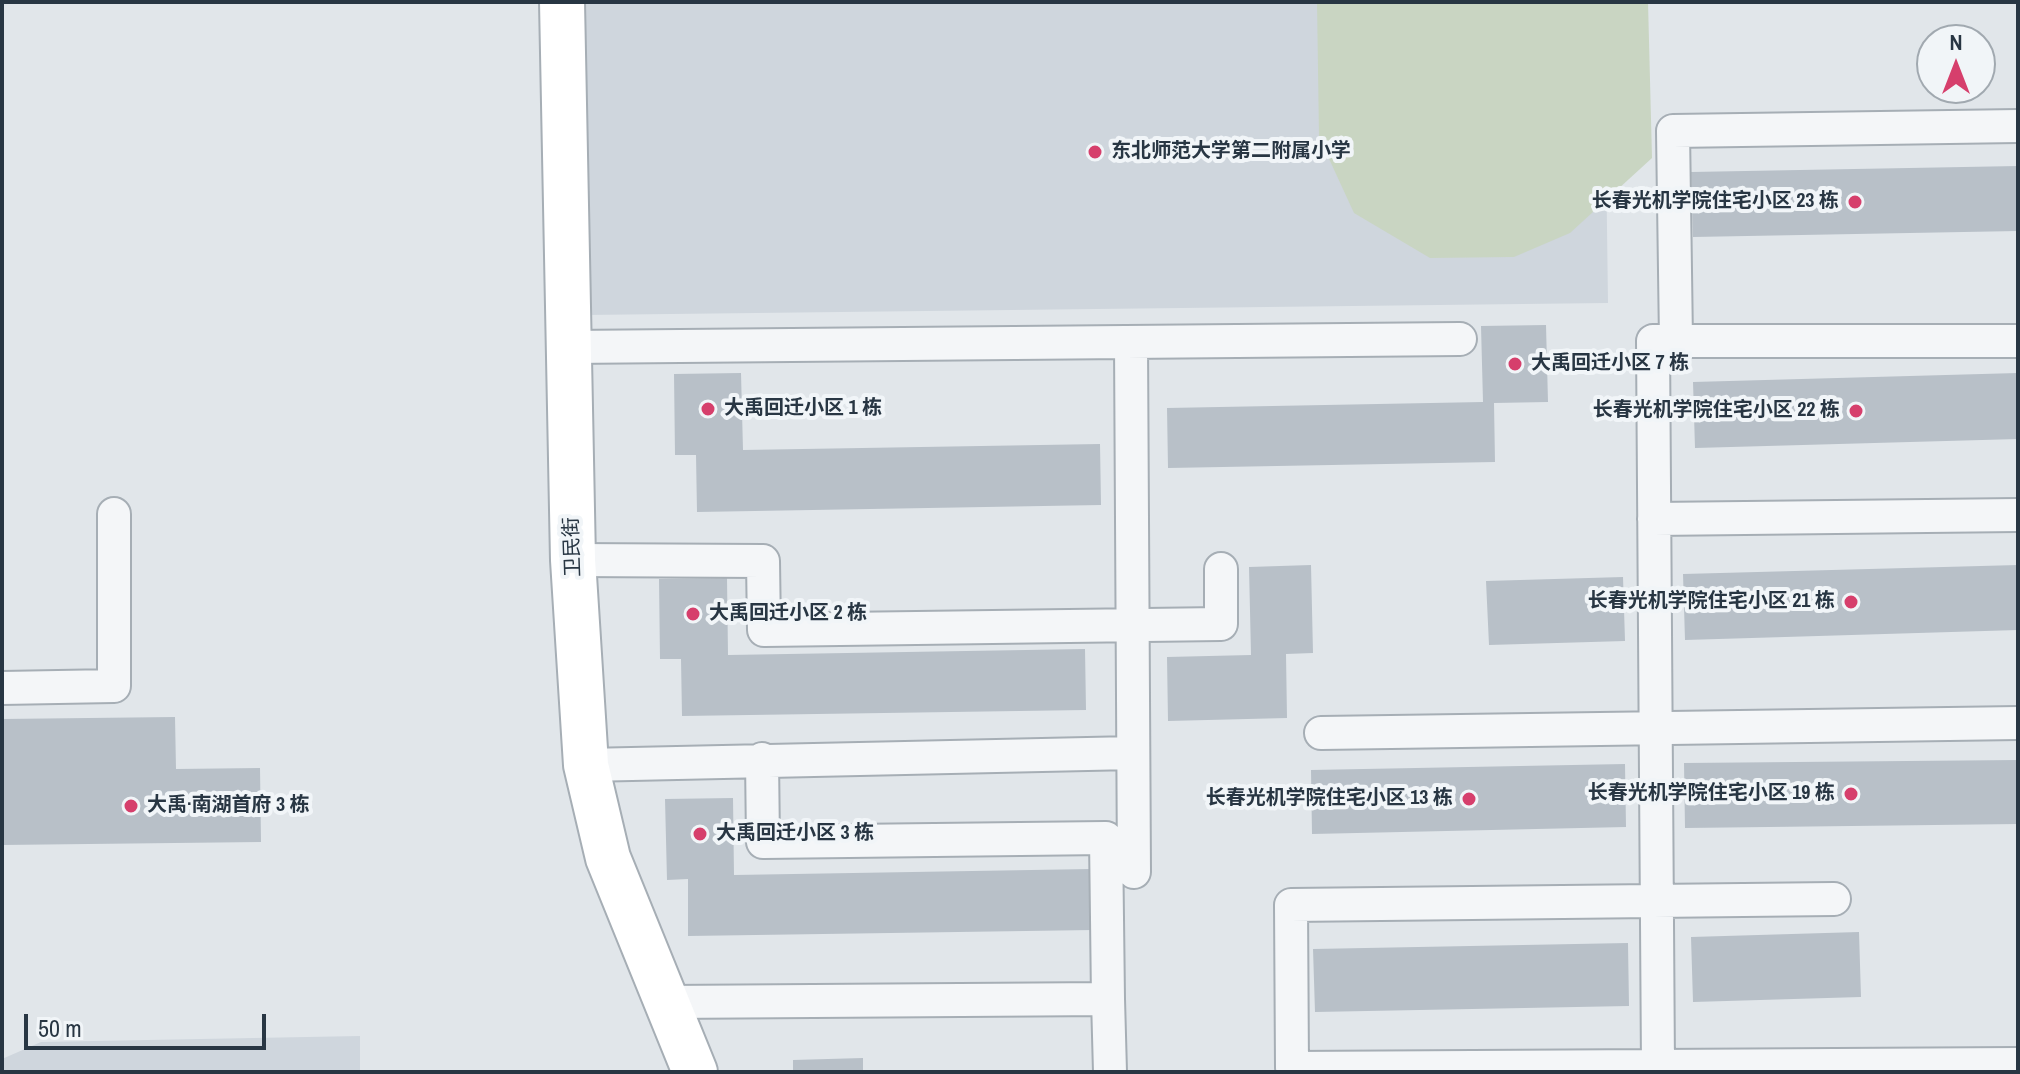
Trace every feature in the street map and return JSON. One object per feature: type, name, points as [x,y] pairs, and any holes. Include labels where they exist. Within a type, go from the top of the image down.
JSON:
[{"type":"street","name":"卫民街","points":[[562,2],[573,560],[586,765],[608,858],[695,1072]]},
{"type":"street","points":[[1676,341],[1673,131],[2018,126]]},
{"type":"street","points":[[569,347],[1460,339]]},
{"type":"street","points":[[1658,1066],[1653,341],[2018,341]]},
{"type":"street","points":[[1131,343],[1134,872]]},
{"type":"street","points":[[2,688],[114,686],[114,514]]},
{"type":"street","points":[[1654,519],[2018,515]]},
{"type":"street","points":[[573,560],[763,561],[764,630],[1221,624],[1221,569]]},
{"type":"street","points":[[1321,733],[2018,723]]},
{"type":"street","points":[[586,765],[1133,753]]},
{"type":"street","points":[[762,759],[763,842],[1106,838],[1110,1072]]},
{"type":"street","points":[[1834,899],[1291,905],[1292,1068],[2018,1064]]},
{"type":"street","points":[[666,1002],[1108,999]]},
{"type":"shaded area","name":"东北师范大学第二附属小学","points":[[581,2],[1604,2],[1608,303],[585,315]]},
{"type":"shaded area","points":[[360,1036],[360,1072],[2,1072],[2,1059],[41,1042]]},
{"type":"green space","points":[[1317,2],[1648,2],[1652,158],[1570,233],[1514,257],[1430,258],[1354,213],[1319,137]]},
{"type":"building","name":"长春光机学院住宅小区 23 栋","points":[[2018,166],[2018,231],[1693,237],[1691,172]]},
{"type":"building","name":"大禹回迁小区 7 栋","points":[[1546,325],[1548,402],[1494,403],[1495,462],[1168,468],[1167,408],[1483,402],[1481,326]]},
{"type":"building","name":"大禹回迁小区 1 栋","points":[[741,373],[743,450],[1100,444],[1101,505],[697,512],[696,455],[675,455],[674,374]]},
{"type":"building","name":"长春光机学院住宅小区 22 栋","points":[[2018,373],[2018,439],[1695,448],[1693,382]]},
{"type":"building","points":[[1311,565],[1313,653],[1286,654],[1287,718],[1168,721],[1167,657],[1251,655],[1249,567]]},
{"type":"building","name":"长春光机学院住宅小区 21 栋","points":[[2018,565],[2018,630],[1685,640],[1683,574]]},
{"type":"building","points":[[1623,577],[1625,641],[1489,645],[1486,581]]},
{"type":"building","name":"大禹回迁小区 2 栋","points":[[727,578],[728,655],[1085,649],[1086,710],[682,716],[681,659],[660,659],[659,579]]},
{"type":"building","name":"大禹·南湖首府 3 栋","points":[[175,717],[176,769],[260,768],[261,842],[2,845],[2,719]]},
{"type":"building","name":"长春光机学院住宅小区 19 栋","points":[[2018,760],[2018,824],[1685,828],[1684,763]]},
{"type":"building","name":"长春光机学院住宅小区 13 栋","points":[[1625,764],[1626,827],[1312,834],[1311,770]]},
{"type":"building","name":"大禹回迁小区 3 栋","points":[[733,798],[734,875],[1091,869],[1093,930],[688,936],[688,879],[667,880],[665,799]]},
{"type":"building","points":[[1859,932],[1861,997],[1693,1002],[1691,937]]},
{"type":"building","points":[[1628,943],[1629,1006],[1315,1012],[1313,949]]},
{"type":"building","points":[[863,1058],[863,1072],[793,1072],[793,1060]]},
{"type":"place","name":"东北师范大学第二附属小学","points":[[1095,152]]},
{"type":"place","name":"长春光机学院住宅小区 23 栋","points":[[1855,202]]},
{"type":"place","name":"大禹回迁小区 7 栋","points":[[1515,364]]},
{"type":"place","name":"大禹回迁小区 1 栋","points":[[708,409]]},
{"type":"place","name":"长春光机学院住宅小区 22 栋","points":[[1856,411]]},
{"type":"place","name":"长春光机学院住宅小区 21 栋","points":[[1851,602]]},
{"type":"place","name":"大禹回迁小区 2 栋","points":[[693,614]]},
{"type":"place","name":"长春光机学院住宅小区 19 栋","points":[[1851,794]]},
{"type":"place","name":"长春光机学院住宅小区 13 栋","points":[[1469,799]]},
{"type":"place","name":"大禹·南湖首府 3 栋","points":[[131,806]]},
{"type":"place","name":"大禹回迁小区 3 栋","points":[[700,834]]}]
